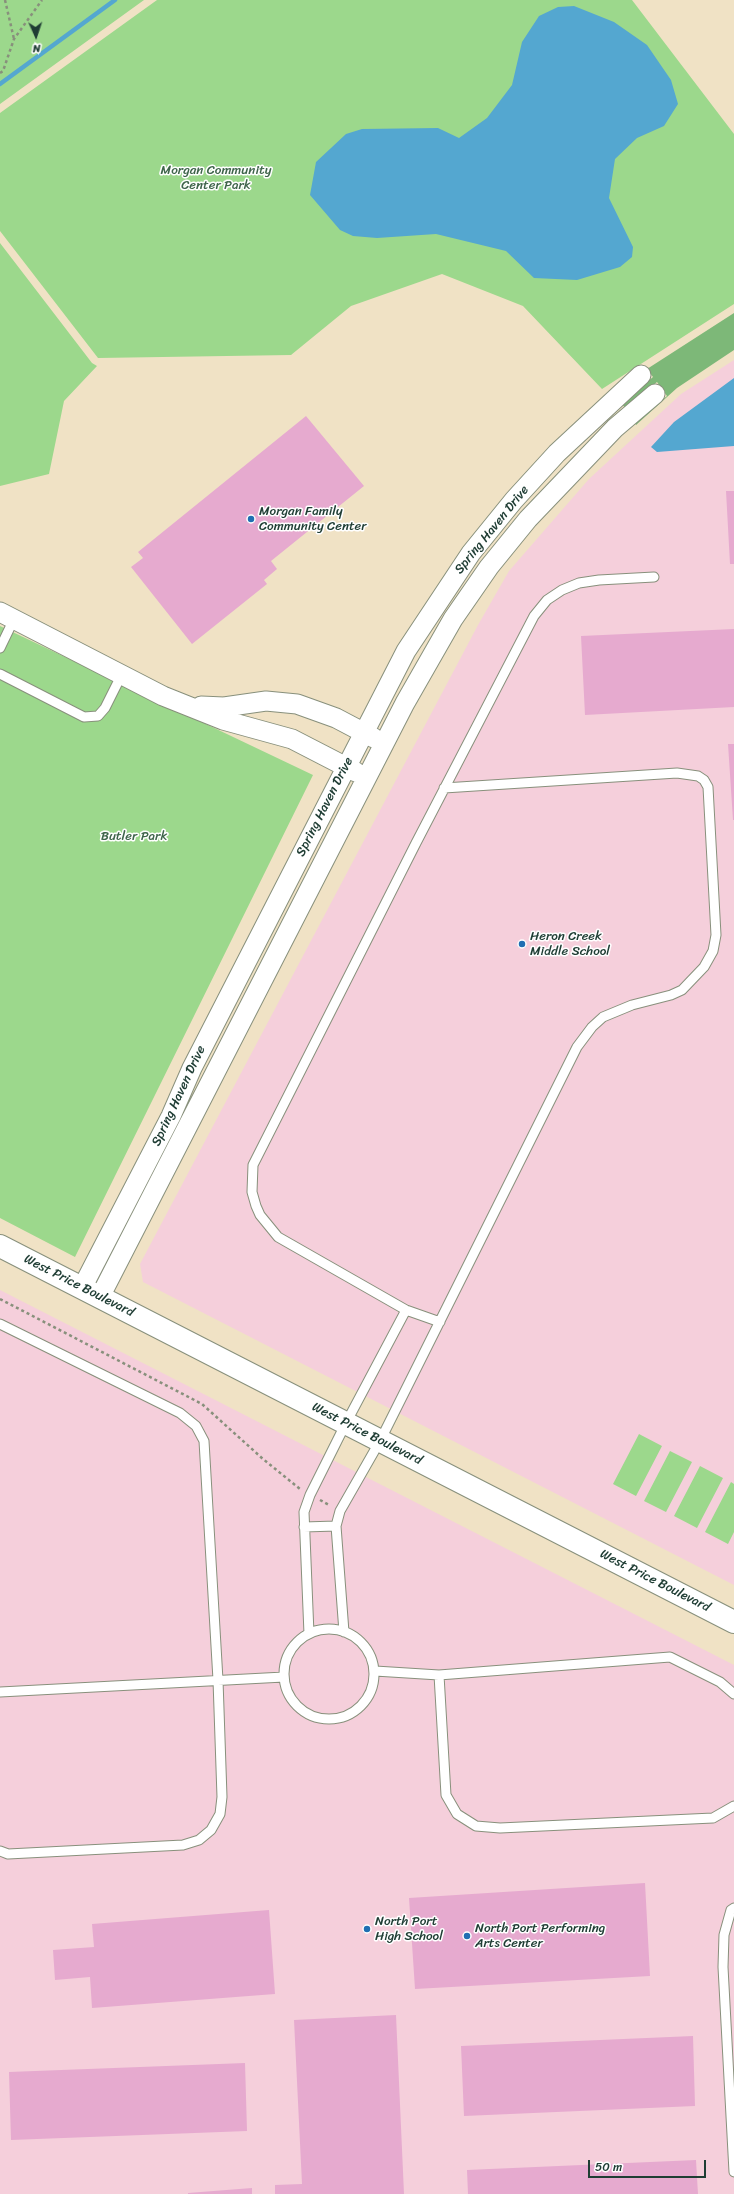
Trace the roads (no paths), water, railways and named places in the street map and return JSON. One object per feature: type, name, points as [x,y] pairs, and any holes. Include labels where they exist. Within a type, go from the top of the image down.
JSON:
[{"type":"street","name":"Spring Haven Drive","points":[[91,1293],[192,1068],[363,732],[406,651],[471,553],[514,500],[557,452],[641,375]]},
{"type":"street","name":"Spring Haven Drive","points":[[91,1293],[426,664],[453,619],[489,567],[528,518],[616,428],[655,394]]},
{"type":"street","points":[[7,616],[163,696],[223,720],[292,739],[366,777]]},
{"type":"street","points":[[188,706],[214,707],[252,702],[286,702],[315,710],[384,743]]},
{"type":"street","name":"West Price Boulevard","points":[[0,1246],[734,1622]]},
{"type":"lane","points":[[440,1322],[406,1310],[278,1237],[260,1215],[252,1192],[251,1179],[253,1165],[258,1152],[444,788],[534,616],[547,600],[562,590],[579,583],[599,580],[654,577]]},
{"type":"lane","points":[[0,648],[7,616]]},
{"type":"lane","points":[[0,674],[84,716],[98,716],[105,708],[122,674]]},
{"type":"lane","points":[[344,1632],[336,1526],[340,1511],[380,1441],[577,1047],[592,1027],[603,1017],[682,990],[704,967],[713,951],[716,919],[708,787],[704,780],[698,776],[677,773],[444,788]]},
{"type":"lane","points":[[309,1634],[304,1512],[310,1495],[346,1423],[406,1310]]},
{"type":"lane","points":[[0,1324],[180,1413],[196,1426],[204,1441],[218,1680],[222,1797],[220,1814],[211,1830],[199,1840],[183,1845],[8,1854],[0,1851]]},
{"type":"lane","points":[[304,1527],[336,1526]]},
{"type":"lane","points":[[326,1629],[344,1632],[359,1640],[370,1654],[375,1672],[372,1689],[364,1704],[349,1715],[332,1719],[315,1717],[300,1708],[289,1694],[284,1677],[286,1660],[295,1645],[309,1634],[326,1629]]},
{"type":"lane","points":[[375,1672],[439,1675],[670,1657],[720,1682],[734,1694]]},
{"type":"lane","points":[[439,1675],[446,1795],[457,1814],[476,1826],[500,1828],[713,1818],[734,1806]]},
{"type":"lane","points":[[0,1692],[284,1677]]},
{"type":"lane","points":[[734,1908],[731,1910],[724,1934],[723,1967],[734,2172]]},
{"type":"water","points":[[574,6],[614,22],[647,45],[671,80],[678,104],[664,126],[637,138],[615,159],[609,198],[633,247],[632,257],[620,267],[577,280],[534,278],[506,251],[436,234],[377,238],[353,236],[340,230],[310,195],[316,162],[346,134],[362,129],[438,128],[459,138],[487,118],[512,85],[522,42],[539,16],[558,7]]},
{"type":"water","points":[[734,378],[734,446],[657,452],[651,447],[674,422]]},
{"type":"waterway","points":[[0,84],[115,0]]},
{"type":"place","name":"Morgan Family Community Center","points":[[251,519]]},
{"type":"place","name":"Heron Creek Middle School","points":[[522,944]]},
{"type":"place","name":"North Port High School","points":[[367,1929]]},
{"type":"place","name":"North Port Performing Arts Center","points":[[467,1936]]},
{"type":"park label","name":"Morgan Community Center Park","points":[[216,178]]},
{"type":"park label","name":"Butler Park","points":[[134,837]]}]
